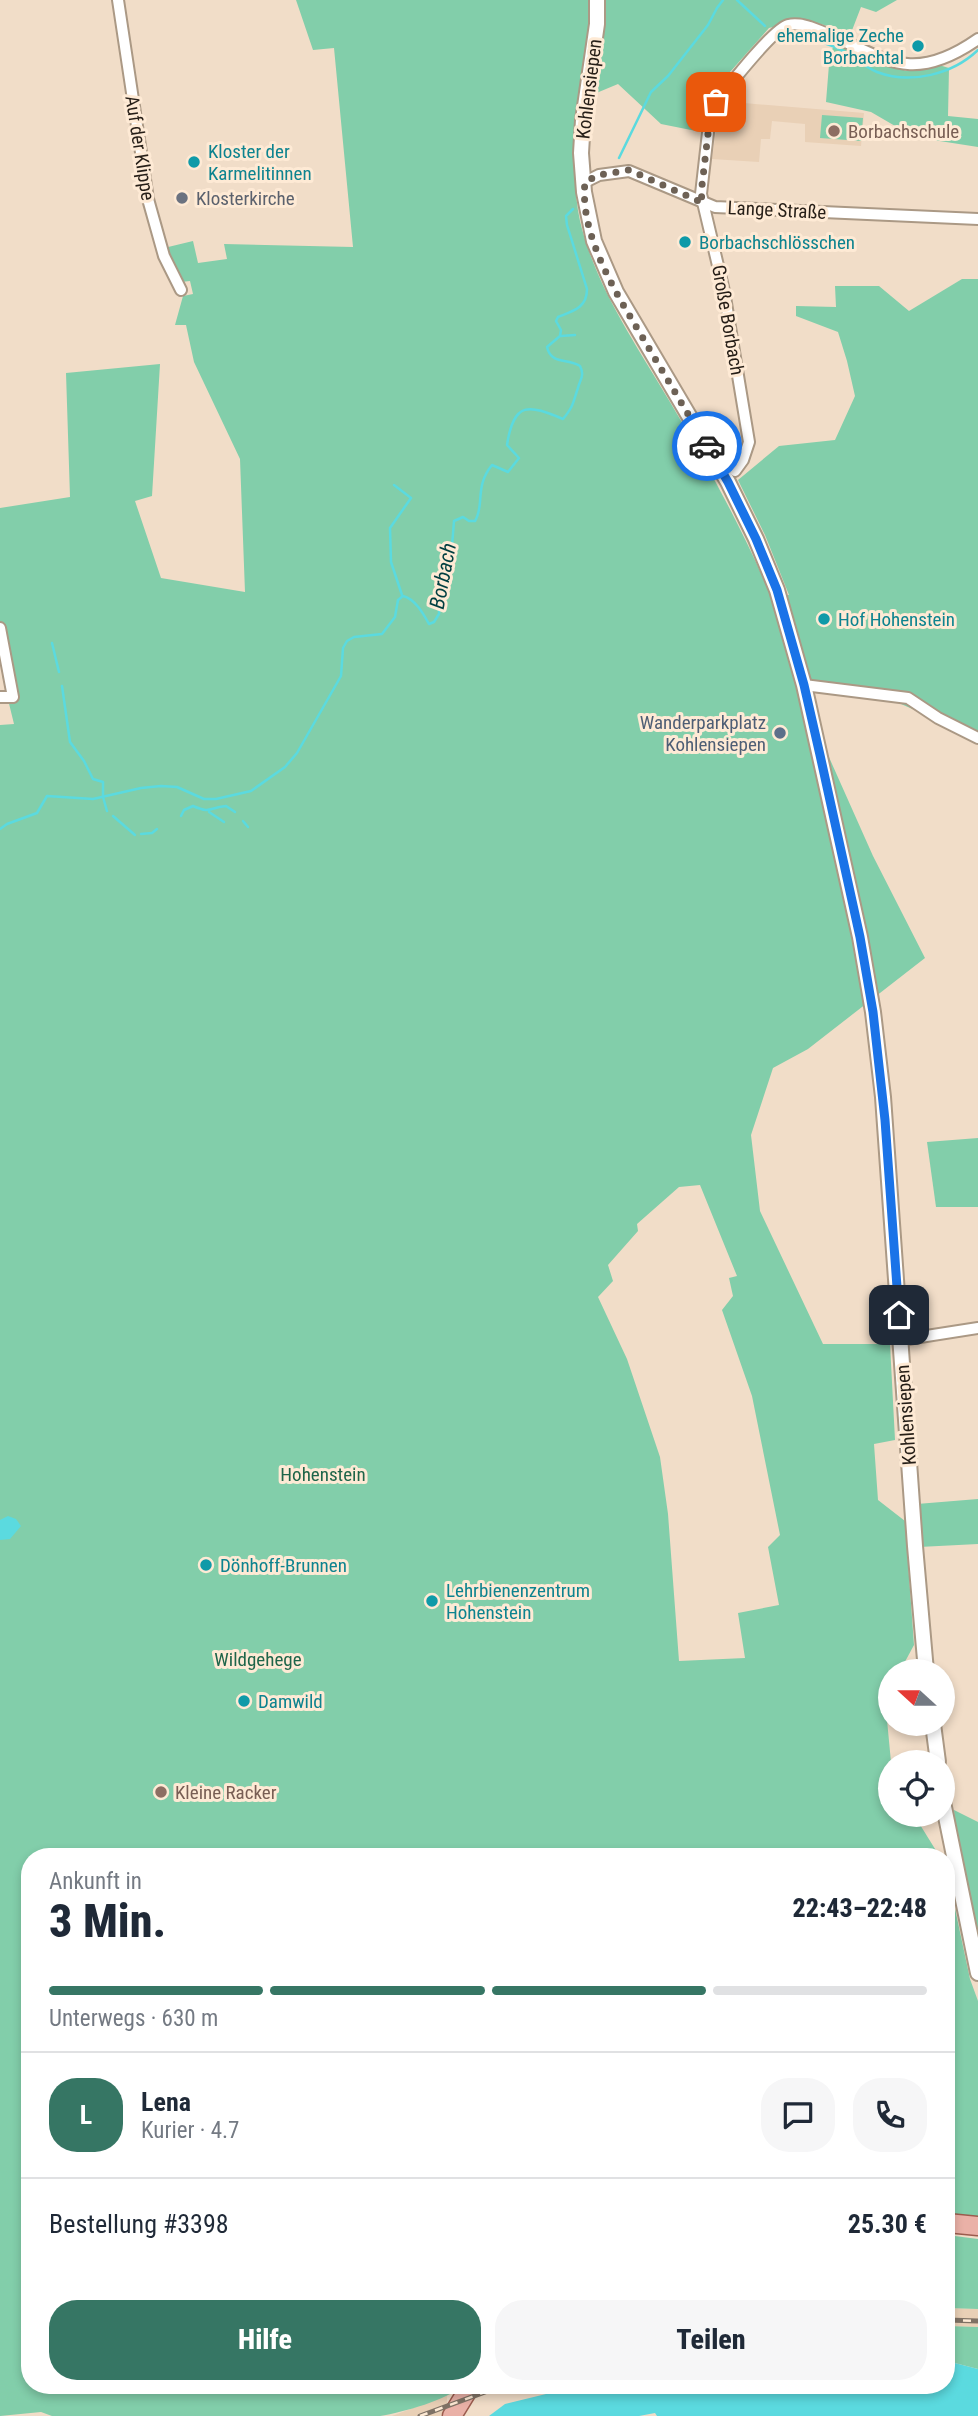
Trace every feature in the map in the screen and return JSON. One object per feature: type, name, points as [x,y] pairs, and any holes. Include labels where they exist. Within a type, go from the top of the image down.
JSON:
[{"type":"main road","points":[[955,2224],[978,2226]]},
{"type":"main road","points":[[452,2416],[465,2394]]},
{"type":"street","name":"Auf der Klippe","points":[[118,0],[148,199],[164,256],[181,290]]},
{"type":"street","name":"Kohlensiepen","points":[[597,0],[597,24],[582,142],[581,165],[587,215],[603,266],[616,292],[728,482],[777,590],[804,685],[860,937],[873,1012],[886,1132],[925,1659]]},
{"type":"street","name":"Große Borbach","points":[[735,471],[743,460],[749,442],[724,291],[701,194],[712,109],[781,28],[793,24],[810,27],[878,58],[912,66],[945,58],[978,38]]},
{"type":"street","name":"Lange Straße","points":[[585,182],[599,175],[629,170],[703,203],[724,208],[978,219]]},
{"type":"street","points":[[0,628],[13,697],[0,697]]},
{"type":"street","points":[[804,685],[908,698],[938,718],[978,738]]},
{"type":"street","points":[[901,1340],[978,1328]]},
{"type":"street","points":[[948,1827],[952,1848]]},
{"type":"street","points":[[955,1861],[978,1973]]},
{"type":"shaded area","name":"Borbachschule","points":[[720,101],[864,113],[861,146],[805,142],[805,124],[772,121],[770,139],[761,139],[759,162],[712,159]]},
{"type":"shaded area","points":[[955,2308],[978,2309],[978,2327],[955,2326]]},
{"type":"shaded area","points":[[447,2395],[447,2410],[440,2416],[392,2416]]},
{"type":"green space","name":"Hohenstein","points":[[296,0],[897,0],[876,12],[861,7],[846,46],[906,71],[939,65],[949,68],[948,116],[978,119],[978,147],[914,137],[871,112],[826,102],[830,52],[845,31],[803,19],[769,28],[706,99],[701,132],[661,124],[618,84],[582,99],[575,175],[580,221],[596,269],[631,337],[711,474],[771,596],[789,595],[765,535],[738,480],[779,446],[835,440],[855,396],[838,332],[796,316],[796,306],[836,307],[835,286],[879,286],[909,311],[962,279],[978,279],[978,738],[883,696],[810,686],[824,746],[873,856],[925,958],[808,1049],[773,1068],[751,1135],[760,1211],[823,1344],[890,1344],[895,1440],[874,1444],[878,1500],[905,1521],[914,1645],[906,1659],[878,1659],[878,1736],[889,1736],[890,1750],[878,1750],[878,1827],[921,1827],[934,1848],[21,1848],[21,2394],[448,2394],[413,2408],[380,2416],[52,2416],[41,2412],[0,2416],[0,725],[14,724],[2,675],[7,650],[0,621],[0,508],[70,497],[66,373],[160,364],[152,496],[135,501],[161,578],[245,592],[240,459],[194,362],[186,325],[175,325],[183,296],[193,294],[190,281],[181,282],[164,248],[193,241],[198,263],[227,259],[224,244],[353,247],[334,48],[313,50]],"holes":[[[700,1185],[737,1276],[729,1278],[733,1296],[722,1310],[752,1396],[780,1535],[768,1547],[779,1605],[738,1613],[745,1658],[679,1661],[668,1514],[660,1457],[627,1359],[598,1297],[613,1281],[608,1265],[638,1231],[637,1224],[679,1187]]]},
{"type":"green space","points":[[822,115],[863,118],[861,141],[820,138]]},
{"type":"green space","points":[[978,1138],[978,1207],[936,1207],[927,1142]]},
{"type":"green space","points":[[978,1499],[978,1544],[919,1547],[917,1504]]},
{"type":"green space","points":[[955,1810],[978,1822],[978,1941],[956,1842]]},
{"type":"green space","points":[[955,1909],[970,1979],[978,2001],[978,2219],[955,2218]]},
{"type":"green space","points":[[955,2236],[978,2239],[978,2309],[955,2308]]},
{"type":"green space","points":[[955,2326],[978,2327],[978,2369],[955,2363]]},
{"type":"water","points":[[8,1516],[16,1519],[21,1526],[10,1539],[0,1540],[0,1520]]},
{"type":"water","points":[[955,2363],[978,2369],[978,2416],[657,2416],[655,2413],[639,2416],[489,2416],[505,2404],[546,2394],[955,2394]]},
{"type":"waterway","name":"Borbach","points":[[619,158],[651,92],[668,76],[708,25],[723,0]]},
{"type":"waterway","name":"Borbach","points":[[737,0],[765,26]]},
{"type":"waterway","name":"Borbach","points":[[788,31],[835,47],[877,72],[890,76],[931,75],[956,65],[978,50]]},
{"type":"waterway","name":"Borbach","points":[[0,829],[37,813],[47,796],[93,799],[161,786],[177,787],[204,799],[251,791],[285,767],[297,753],[341,676],[343,648],[347,641],[354,637],[382,634],[395,617],[398,600],[403,596],[415,603],[429,624],[434,622],[439,614],[440,594],[452,546],[454,521],[463,517],[475,521],[483,481],[492,465],[508,472],[519,458],[507,445],[514,420],[519,413],[532,409],[563,419],[574,401],[582,375],[580,366],[556,359],[547,347],[560,336],[561,330],[556,321],[558,317],[578,308],[585,301],[587,289],[567,225],[566,216],[573,209]]},
{"type":"waterway","points":[[561,336],[575,335]]},
{"type":"waterway","points":[[394,485],[411,498],[390,528],[391,562],[402,595]]},
{"type":"waterway","points":[[52,643],[59,672]]},
{"type":"waterway","points":[[62,686],[70,742],[93,779],[103,782],[107,811]]},
{"type":"waterway","points":[[181,816],[184,810],[193,806],[207,810],[226,806],[235,812]]},
{"type":"waterway","points":[[209,812],[224,822]]},
{"type":"waterway","points":[[113,816],[135,835]]},
{"type":"waterway","points":[[243,821],[248,827]]},
{"type":"waterway","points":[[141,834],[152,833],[157,829]]},
{"type":"railway","points":[[955,2320],[978,2321]]},
{"type":"railway","points":[[420,2416],[480,2394]]},
{"type":"way so far","points":[[707,446],[616,292],[594,241],[584,192],[585,182],[599,175],[629,170],[703,203],[701,194],[710,115],[716,102]]},
{"type":"place","name":"ehemalige Zeche Borbachtal","points":[[918,46]]},
{"type":"place","name":"Borbachschule","points":[[834,131]]},
{"type":"place","name":"Kloster der Karmelitinnen","points":[[194,162]]},
{"type":"place","name":"Klosterkirche","points":[[182,198]]},
{"type":"place","name":"Borbachschlösschen","points":[[685,242]]},
{"type":"place","name":"Hof Hohenstein","points":[[824,619]]},
{"type":"place","name":"Wanderparkplatz Kohlensiepen","points":[[780,733]]},
{"type":"place","name":"Dönhoff-Brunnen","points":[[206,1565]]},
{"type":"place","name":"Lehrbienenzentrum Hohenstein","points":[[432,1601]]},
{"type":"place","name":"Damwild","points":[[244,1701]]},
{"type":"place","name":"Kleine Racker","points":[[161,1792]]},
{"type":"route","points":[[707,446],[756,539],[777,590],[804,685],[820,755],[860,937],[873,1012],[885,1120],[899,1315]]},
{"type":"park label","name":"Wildgehege","points":[[258,1659]]}]
